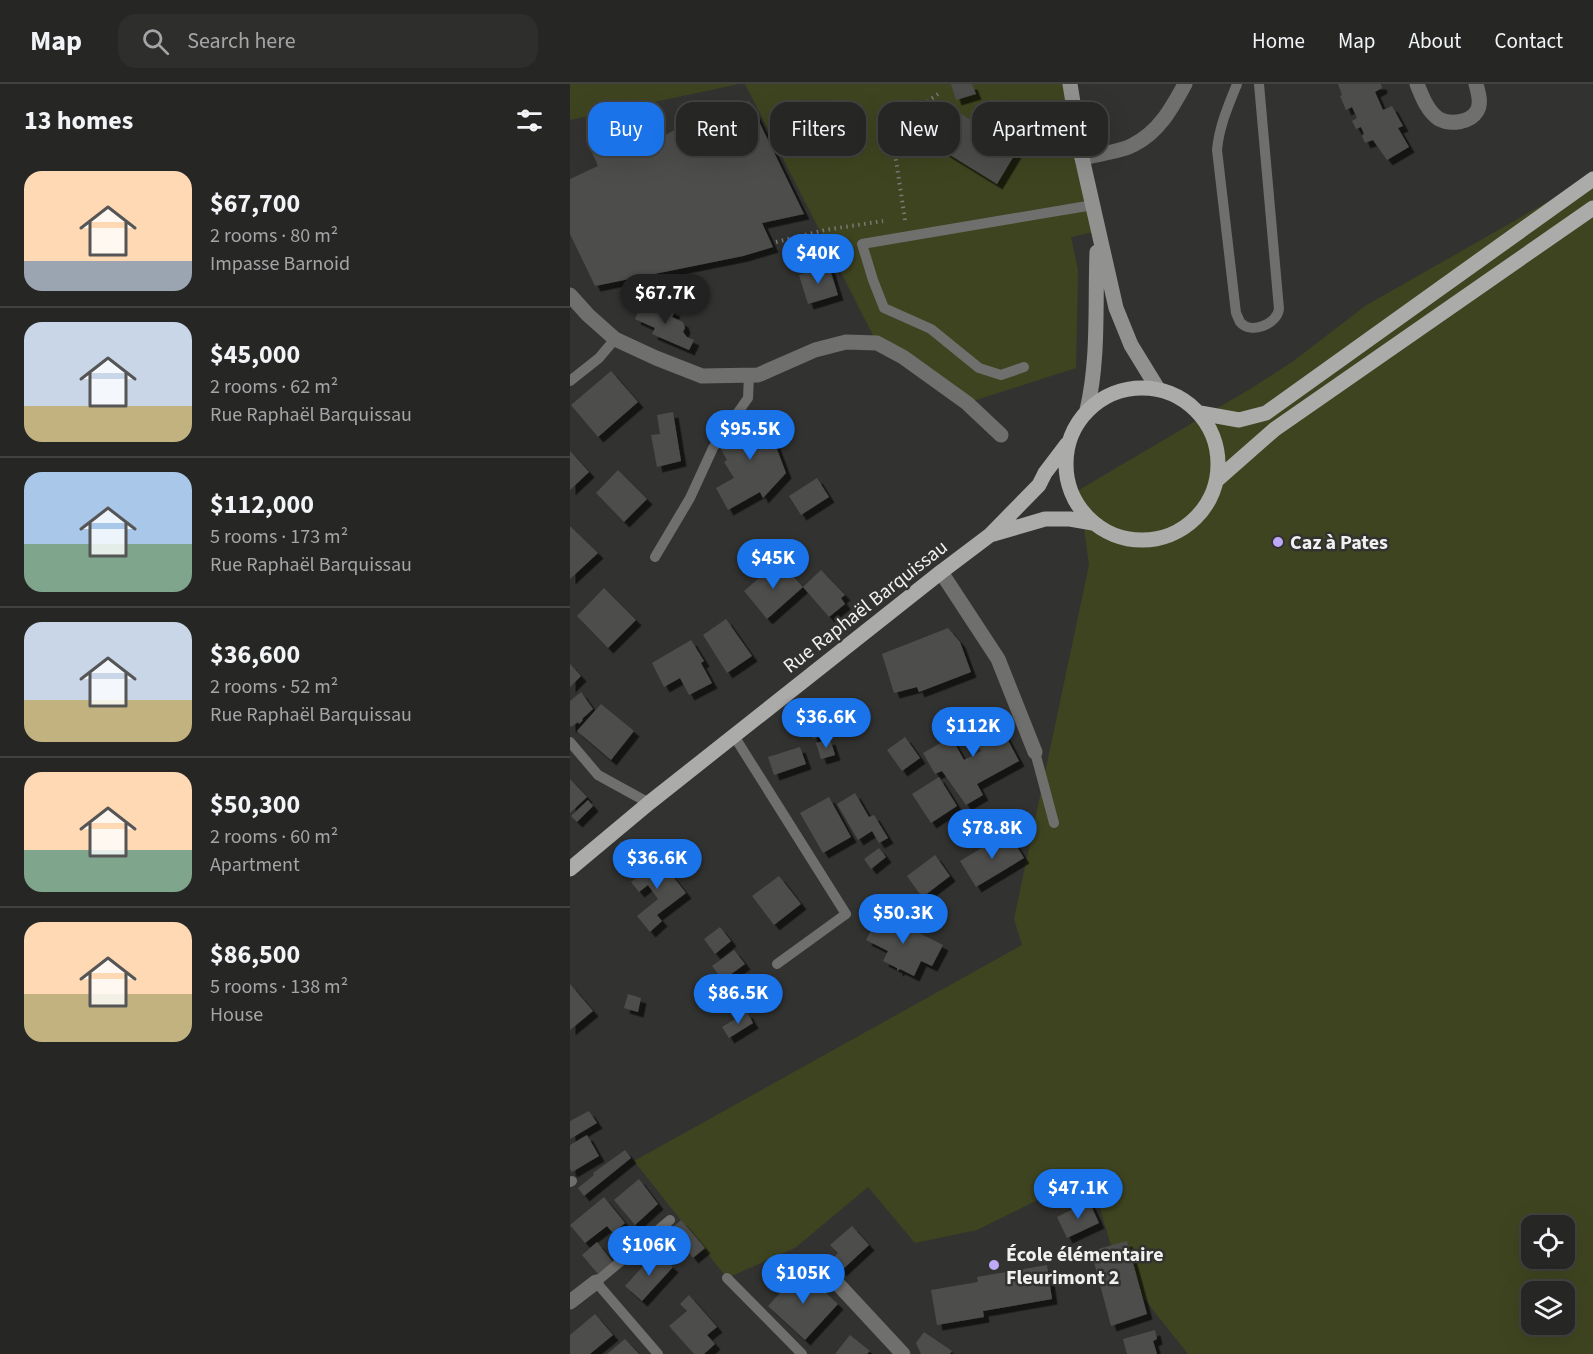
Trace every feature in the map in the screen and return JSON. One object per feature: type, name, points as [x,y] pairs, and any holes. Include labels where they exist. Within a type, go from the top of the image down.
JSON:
[{"type":"main road","points":[[1070,84],[1082,158],[1116,308],[1131,345],[1158,389]]},
{"type":"main road","points":[[1200,413],[1239,420],[1266,413],[1593,179]]},
{"type":"main road","points":[[1218,479],[1275,429],[1593,208]]},
{"type":"main road","points":[[1087,410],[1092,387],[1094,358],[1098,231]]},
{"type":"main road","points":[[1132,387],[1158,389],[1181,398],[1200,413],[1213,433],[1219,455],[1218,479],[1210,500],[1197,518],[1178,531],[1157,539],[1134,540],[1112,535],[1093,523],[1078,507],[1068,487],[1065,466],[1067,444],[1074,426],[1087,410],[1108,395],[1132,387]]},
{"type":"main road","name":"Rue Raphaël Barquissau","points":[[570,869],[649,803],[990,535],[1039,485],[1045,473],[1067,444]]},
{"type":"main road","name":"Rue Raphaël Barquissau","points":[[990,535],[1045,519],[1070,519],[1093,523]]},
{"type":"street","points":[[1082,158],[1132,146],[1151,134],[1167,116],[1185,84]]},
{"type":"street","points":[[1417,84],[1426,106],[1438,118],[1448,122],[1461,122],[1477,112],[1480,102],[1476,84]]},
{"type":"street","points":[[570,295],[615,339],[702,376],[758,375],[815,350],[846,342],[877,343],[903,357],[967,403],[1001,435]]},
{"type":"street","points":[[941,572],[998,659],[1035,752]]},
{"type":"street","points":[[570,1302],[596,1282]]},
{"type":"street","points":[[837,1283],[903,1354]]},
{"type":"lane","points":[[1237,84],[1220,129],[1217,150],[1236,313],[1239,321],[1245,326],[1256,327],[1271,323],[1278,315],[1279,309],[1259,84]]},
{"type":"lane","points":[[1024,367],[1001,375],[979,368],[931,329],[884,308],[862,244],[1093,205]]},
{"type":"lane","points":[[570,381],[599,358],[615,339]]},
{"type":"lane","points":[[655,557],[690,498],[713,448],[748,398],[749,375]]},
{"type":"lane","points":[[734,736],[846,914],[777,964]]},
{"type":"lane","points":[[570,742],[598,775],[649,803]]},
{"type":"lane","points":[[1035,752],[1054,823]]},
{"type":"lane","points":[[658,1354],[596,1282],[670,1220]]},
{"type":"lane","points":[[728,1278],[802,1354]]},
{"type":"path","points":[[907,236],[891,127],[941,92]]},
{"type":"path","points":[[776,242],[825,230],[894,220]]},
{"type":"green space","points":[[570,84],[739,84],[654,102],[588,102],[588,116],[570,120]]},
{"type":"green space","points":[[745,84],[1070,84],[1073,102],[972,102],[972,156],[1084,156],[1098,231],[1071,237],[1078,270],[1076,368],[967,403],[877,343],[782,156],[866,156],[866,102],[770,102],[770,133],[758,110],[758,102],[754,102]]},
{"type":"green space","points":[[1593,176],[1593,1354],[1188,1354],[1116,1263],[1090,1174],[977,1230],[915,1243],[868,1187],[795,1248],[727,1278],[634,1161],[1022,945],[1014,919],[1089,565],[1079,490],[1295,360],[1365,306]]},
{"type":"building","points":[[951,84],[972,84],[976,94],[956,100]]},
{"type":"building","points":[[1338,84],[1381,84],[1382,88],[1375,92],[1383,110],[1392,106],[1403,126],[1398,128],[1409,147],[1387,160],[1373,140],[1365,143],[1361,127],[1356,129],[1352,121],[1357,118],[1352,107],[1346,110]]},
{"type":"building","points":[[960,113],[972,121],[972,156],[1014,156],[997,184],[952,156],[960,156]]},
{"type":"building","points":[[758,119],[770,144],[770,156],[776,156],[804,214],[762,223],[773,247],[743,256],[595,286],[570,234],[570,179],[598,166],[594,156],[664,156],[664,136],[676,129],[676,156],[758,156]]},
{"type":"building","points":[[829,266],[838,295],[808,304],[799,275]]},
{"type":"building","points":[[642,303],[662,311],[664,306],[675,311],[672,317],[683,322],[685,328],[683,332],[694,340],[689,350],[652,334],[655,328],[635,319]]},
{"type":"building","points":[[611,371],[638,402],[598,437],[571,405]]},
{"type":"building","points":[[673,412],[681,461],[657,467],[651,435],[660,434],[657,415]]},
{"type":"building","points":[[763,412],[786,473],[763,498],[760,492],[728,510],[716,488],[734,478],[724,462],[727,460],[719,446],[743,417]]},
{"type":"building","points":[[570,451],[589,472],[570,490]]},
{"type":"building","points":[[618,470],[647,499],[624,522],[596,493]]},
{"type":"building","points":[[817,478],[829,497],[801,515],[789,496]]},
{"type":"building","points":[[570,526],[598,553],[570,579]]},
{"type":"building","points":[[752,540],[760,550],[746,562],[739,553]]},
{"type":"building","points":[[779,561],[803,587],[767,619],[744,591]]},
{"type":"building","points":[[821,570],[845,595],[841,598],[845,604],[829,617],[803,587]]},
{"type":"building","points":[[604,588],[636,620],[608,648],[577,616]]},
{"type":"building","points":[[726,619],[752,656],[727,673],[703,635]]},
{"type":"building","points":[[948,628],[960,642],[971,672],[919,692],[917,687],[894,693],[882,654]]},
{"type":"building","points":[[691,640],[704,661],[701,663],[712,683],[689,695],[680,678],[664,687],[652,663]]},
{"type":"building","points":[[570,664],[581,676],[570,687]]},
{"type":"building","points":[[581,692],[593,709],[579,724],[578,722],[571,727],[570,701]]},
{"type":"building","points":[[601,704],[634,731],[611,760],[577,731]]},
{"type":"building","points":[[994,714],[1019,761],[977,784],[983,795],[966,805],[942,771],[935,774],[923,753],[951,737],[964,760],[981,751],[976,741],[966,747],[959,734]]},
{"type":"building","points":[[818,716],[825,734],[813,739],[806,720]]},
{"type":"building","points":[[905,737],[920,758],[902,771],[887,750]]},
{"type":"building","points":[[830,739],[835,755],[821,759],[816,743]]},
{"type":"building","points":[[800,747],[806,764],[774,775],[768,757]]},
{"type":"building","points":[[939,777],[957,806],[931,823],[912,794]]},
{"type":"building","points":[[570,779],[587,797],[570,813]]},
{"type":"building","points":[[855,793],[869,817],[874,815],[888,838],[879,843],[872,831],[858,840],[837,804]]},
{"type":"building","points":[[829,797],[851,837],[823,853],[800,813]]},
{"type":"building","points":[[588,800],[593,806],[577,822],[571,816]]},
{"type":"building","points":[[1008,832],[1024,858],[976,887],[960,861]]},
{"type":"building","points":[[879,848],[886,857],[871,869],[864,859]]},
{"type":"building","points":[[935,855],[950,876],[924,896],[919,893],[907,876]]},
{"type":"building","points":[[662,857],[670,867],[667,869],[686,893],[657,915],[662,921],[650,932],[637,916],[658,899],[648,885],[639,892],[631,882],[640,875],[635,869],[648,859],[652,864]]},
{"type":"building","points":[[779,876],[801,904],[774,925],[752,896]]},
{"type":"building","points":[[880,913],[943,945],[932,966],[921,961],[914,976],[900,969],[897,971],[897,968],[883,961],[888,951],[866,940]]},
{"type":"building","points":[[720,927],[731,941],[715,954],[704,939]]},
{"type":"building","points":[[734,950],[745,964],[723,980],[712,966]]},
{"type":"building","points":[[570,984],[593,1011],[570,1030]]},
{"type":"building","points":[[628,994],[641,998],[638,1012],[624,1008]]},
{"type":"building","points":[[747,1012],[753,1023],[729,1038],[722,1027]]},
{"type":"building","points":[[589,1111],[597,1123],[570,1139],[570,1121]]},
{"type":"building","points":[[587,1135],[599,1156],[572,1172],[570,1145]]},
{"type":"building","points":[[625,1150],[631,1158],[584,1196],[578,1188],[594,1175],[593,1173]]},
{"type":"building","points":[[639,1179],[658,1204],[635,1225],[614,1200]]},
{"type":"building","points":[[604,1197],[625,1223],[613,1233],[607,1226],[585,1243],[570,1225]]},
{"type":"building","points":[[1089,1201],[1099,1223],[1067,1238],[1057,1217]]},
{"type":"building","points":[[681,1220],[705,1248],[693,1258],[678,1239],[681,1237],[673,1227]]},
{"type":"building","points":[[852,1226],[869,1245],[841,1271],[831,1260],[838,1253],[830,1245]]},
{"type":"building","points":[[1127,1241],[1147,1314],[1111,1326],[1091,1251]]},
{"type":"building","points":[[597,1242],[613,1262],[598,1274],[582,1255]]},
{"type":"building","points":[[656,1252],[673,1267],[642,1301],[625,1286]]},
{"type":"building","points":[[1047,1265],[1052,1299],[983,1311],[984,1317],[937,1325],[931,1290],[978,1282],[977,1277]]},
{"type":"building","points":[[801,1270],[838,1304],[805,1340],[768,1306]]},
{"type":"building","points":[[689,1295],[717,1327],[707,1335],[715,1344],[704,1354],[694,1354],[669,1326],[687,1311],[680,1304]]},
{"type":"building","points":[[595,1314],[613,1335],[590,1354],[570,1354],[570,1335]]},
{"type":"building","points":[[1155,1330],[1157,1339],[1153,1341],[1157,1354],[1127,1354],[1123,1339]]},
{"type":"building","points":[[924,1332],[952,1351],[950,1354],[921,1354],[916,1343]]},
{"type":"building","points":[[850,1335],[870,1351],[867,1354],[835,1354]]},
{"type":"building","points":[[625,1339],[639,1354],[607,1354]]},
{"type":"place","name":"Caz à Pates","points":[[1278,542]]},
{"type":"place","name":"École élémentaire Fleurimont 2","points":[[994,1265]]}]
